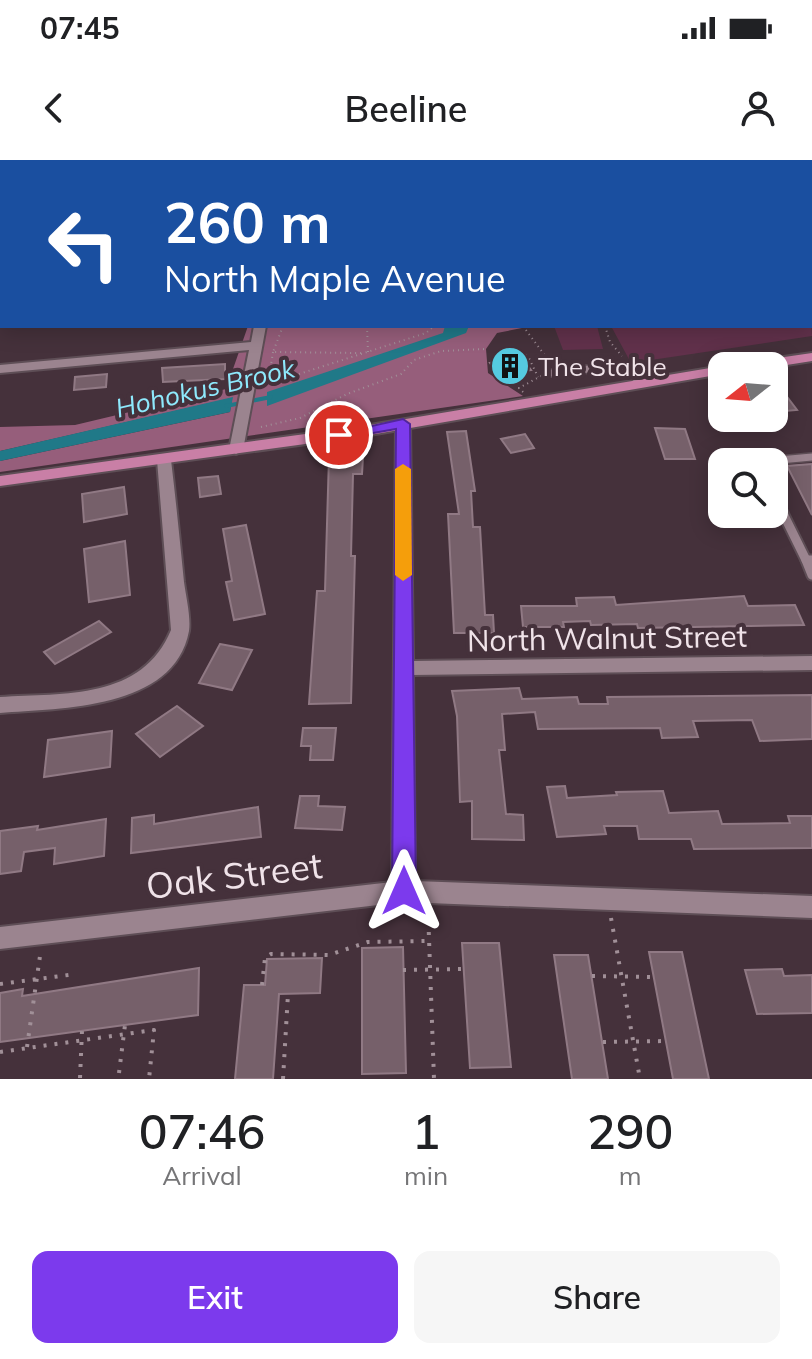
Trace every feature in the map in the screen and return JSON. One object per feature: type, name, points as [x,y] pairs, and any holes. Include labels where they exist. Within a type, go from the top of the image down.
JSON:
[{"type":"main road","points":[[788,360],[812,357]]},
{"type":"main road","points":[[0,481],[236,450],[708,372]]},
{"type":"street","points":[[236,450],[260,328]]},
{"type":"street","points":[[0,369],[257,345]]},
{"type":"street","points":[[403,424],[404,891]]},
{"type":"street","points":[[0,705],[113,692],[143,680],[170,656],[180,630],[164,460]]},
{"type":"street","name":"North Walnut Street","points":[[403,668],[812,663]]},
{"type":"street","name":"Oak Street","points":[[0,938],[404,891],[812,907]]},
{"type":"lane","points":[[552,373],[617,366],[642,382]]},
{"type":"lane","points":[[788,458],[812,457]]},
{"type":"lane","points":[[788,520],[809,560],[812,575]]},
{"type":"path","points":[[282,328],[273,352],[268,384],[368,353],[426,333],[432,328]]},
{"type":"path","points":[[367,328],[368,353]]},
{"type":"path","points":[[525,328],[550,361],[545,362],[552,373],[519,388],[532,401]]},
{"type":"path","points":[[606,328],[610,342],[622,355],[623,363]]},
{"type":"path","points":[[261,427],[300,418],[347,394],[401,374],[414,360],[441,351],[486,349]]},
{"type":"path","points":[[273,352],[368,353]]},
{"type":"path","points":[[521,355],[528,356],[538,377]]},
{"type":"path","points":[[428,910],[434,1079]]},
{"type":"path","points":[[611,918],[640,1079]]},
{"type":"path","points":[[262,985],[265,958],[271,954],[329,955],[368,942],[429,941]]},
{"type":"path","points":[[27,1048],[40,956]]},
{"type":"path","points":[[403,970],[463,969]]},
{"type":"path","points":[[0,984],[76,974]]},
{"type":"path","points":[[592,976],[654,977]]},
{"type":"path","points":[[283,1079],[288,994]]},
{"type":"path","points":[[119,1073],[125,1025]]},
{"type":"path","points":[[0,1052],[154,1030],[149,1079]]},
{"type":"path","points":[[80,1078],[82,1031]]},
{"type":"path","points":[[603,1042],[666,1041]]},
{"type":"shaded area","points":[[247,328],[522,328],[497,333],[486,349],[488,373],[523,396],[0,472],[0,461],[230,412],[232,398],[0,451],[0,427],[75,425],[226,389]]},
{"type":"shaded area","points":[[555,328],[598,328],[603,349],[563,350]]},
{"type":"shaded area","points":[[612,328],[812,328],[812,336],[631,363]]},
{"type":"water","name":"Hohokus Brook","points":[[444,328],[468,328],[466,333],[267,406],[267,392],[443,333]]},
{"type":"water","name":"Hohokus Brook","points":[[233,397],[230,412],[0,461],[0,451]]},
{"type":"building","name":"The Stable","points":[[521,357],[531,370],[518,372],[522,378],[504,382],[490,363]]},
{"type":"building","points":[[225,364],[225,379],[163,382],[162,368]]},
{"type":"building","points":[[107,374],[106,387],[74,390],[75,377]]},
{"type":"building","points":[[788,398],[797,410],[788,411]]},
{"type":"building","points":[[655,428],[685,429],[695,459],[665,459]]},
{"type":"building","points":[[466,431],[475,491],[471,491],[473,527],[480,527],[485,615],[493,615],[494,633],[454,633],[448,514],[459,514],[447,432]]},
{"type":"building","points":[[525,434],[534,448],[511,453],[501,439]]},
{"type":"building","points":[[329,457],[363,457],[362,474],[353,474],[351,556],[355,556],[351,703],[309,704],[317,591],[325,591]]},
{"type":"building","points":[[812,464],[812,515],[788,468]]},
{"type":"building","points":[[218,476],[221,494],[200,497],[198,478]]},
{"type":"building","points":[[124,487],[127,514],[84,522],[82,494]]},
{"type":"building","points":[[246,525],[265,614],[234,620],[226,582],[232,581],[223,529]]},
{"type":"building","points":[[125,541],[130,595],[89,602],[84,549]]},
{"type":"building","points":[[744,596],[748,606],[795,605],[804,625],[638,628],[637,624],[591,625],[590,621],[563,622],[564,627],[523,627],[521,606],[577,606],[576,598],[614,597],[616,605]]},
{"type":"building","points":[[99,621],[111,632],[55,664],[44,652]]},
{"type":"building","points":[[220,644],[252,650],[232,690],[199,683]]},
{"type":"building","points":[[519,688],[522,699],[577,697],[579,704],[608,704],[607,697],[812,695],[812,739],[760,741],[752,720],[693,721],[698,737],[662,738],[660,728],[538,729],[535,712],[502,714],[505,750],[499,750],[506,814],[523,815],[524,840],[472,839],[472,801],[460,802],[457,716],[452,691]]},
{"type":"building","points":[[177,706],[203,726],[160,757],[136,734]]},
{"type":"building","points":[[303,728],[336,728],[333,760],[310,760],[311,746],[301,746]]},
{"type":"building","points":[[112,731],[110,767],[44,777],[48,740]]},
{"type":"building","points":[[565,786],[567,798],[617,795],[616,792],[663,791],[669,813],[718,811],[722,824],[790,823],[788,816],[812,816],[812,848],[694,849],[691,839],[639,839],[637,826],[604,826],[606,834],[557,837],[547,787]]},
{"type":"building","points":[[300,796],[319,796],[318,806],[345,807],[342,830],[295,828]]},
{"type":"building","points":[[258,807],[261,837],[131,853],[132,818],[154,815],[154,824]]},
{"type":"building","points":[[106,819],[104,856],[54,864],[55,848],[24,852],[21,871],[0,874],[0,831],[38,826],[37,830]]},
{"type":"building","points":[[462,943],[499,943],[511,1067],[470,1068]]},
{"type":"building","points":[[403,947],[406,1073],[362,1074],[362,948]]},
{"type":"building","points":[[649,952],[682,952],[709,1079],[673,1079]]},
{"type":"building","points":[[554,955],[588,955],[608,1079],[572,1079]]},
{"type":"building","points":[[322,958],[320,993],[279,994],[273,1079],[235,1079],[244,985],[265,985],[267,959]]},
{"type":"building","points":[[199,968],[198,1015],[0,1042],[0,993],[23,989],[22,996]]},
{"type":"building","points":[[782,969],[784,976],[812,975],[812,1013],[757,1014],[745,970]]},
{"type":"waterway","name":"Hohokus Brook","points":[[226,406],[271,397]]},
{"type":"slow traffic","points":[[403,469],[403,575]]},
{"type":"place","name":"The Stable","points":[[510,366]]},
{"type":"route","points":[[339,435],[403,424],[404,891]]}]
